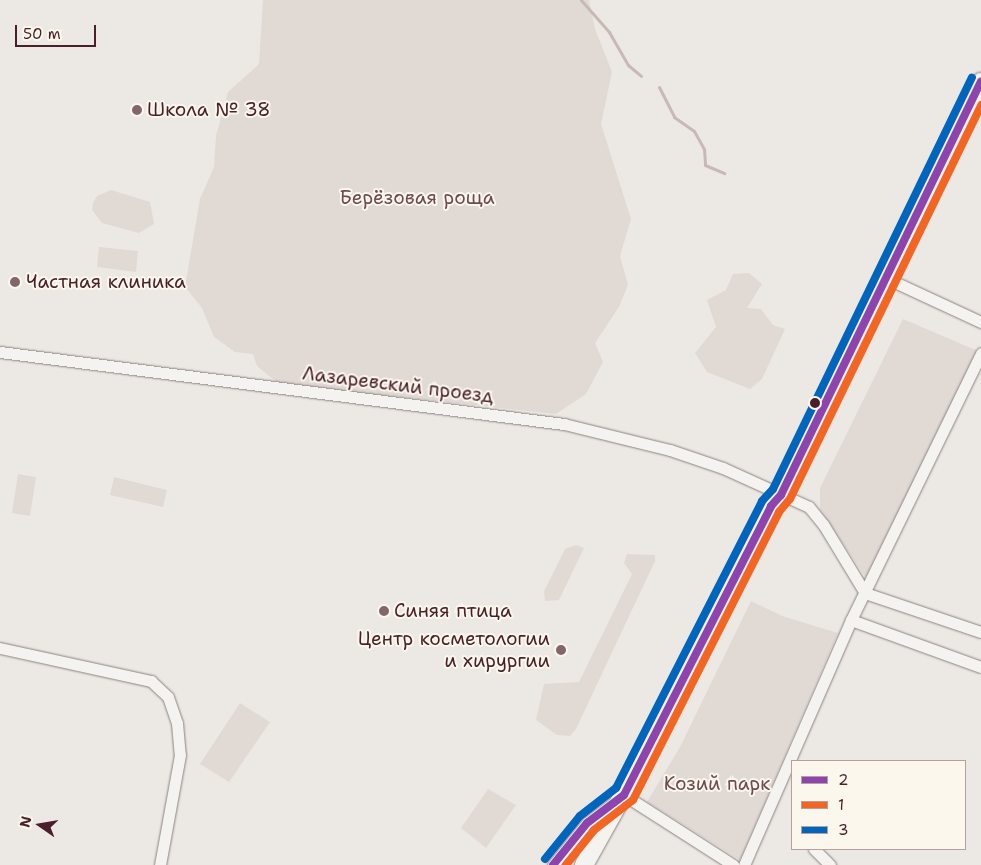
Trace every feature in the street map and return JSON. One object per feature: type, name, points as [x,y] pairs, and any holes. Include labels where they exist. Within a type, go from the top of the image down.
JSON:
[{"type":"main road","points":[[584,865],[624,795],[771,506],[781,495],[981,82]]},
{"type":"street","points":[[886,278],[981,322]]},
{"type":"street","name":"Лазаревский проезд","points":[[0,352],[564,424],[670,450],[723,468],[809,507],[824,524],[854,580]]},
{"type":"street","points":[[744,865],[851,620],[981,353]]},
{"type":"street","points":[[854,580],[866,588],[981,632]]},
{"type":"street","points":[[854,580],[859,604]]},
{"type":"street","points":[[851,620],[981,667]]},
{"type":"street","points":[[0,648],[151,681],[168,698],[177,723],[180,755],[160,865]]},
{"type":"street","points":[[553,865],[587,823],[624,795],[734,865]]},
{"type":"street","points":[[815,850],[830,865]]},
{"type":"green space","name":"Берёзовая роща","points":[[263,0],[589,0],[595,29],[612,72],[601,124],[631,219],[620,256],[628,285],[619,307],[595,343],[603,362],[586,394],[556,414],[279,384],[257,366],[253,354],[235,352],[214,337],[202,308],[185,287],[200,199],[214,167],[216,136],[228,92],[259,64]]},
{"type":"green space","points":[[111,190],[150,202],[154,224],[139,233],[102,223],[92,210],[93,203],[97,196]]},
{"type":"green space","points":[[99,247],[138,251],[136,272],[97,267]]},
{"type":"green space","points":[[749,273],[762,284],[747,308],[761,309],[773,325],[785,329],[762,379],[750,389],[707,372],[695,353],[716,327],[707,300],[726,290],[733,274]]},
{"type":"green space","points":[[903,319],[978,351],[866,578],[820,509],[820,488]]},
{"type":"green space","points":[[18,474],[36,477],[30,516],[12,513]]},
{"type":"green space","points":[[114,477],[167,490],[163,507],[110,495]]},
{"type":"green space","points":[[576,545],[584,548],[559,600],[545,601],[544,591],[565,549]]},
{"type":"green space","points":[[627,554],[655,555],[655,561],[576,729],[570,736],[557,735],[536,720],[544,684],[579,682],[632,574],[624,563]]},
{"type":"green space","name":"Козий парк","points":[[751,601],[782,616],[838,633],[740,860],[647,802],[680,747]]},
{"type":"green space","points":[[240,703],[270,722],[229,782],[200,764]]},
{"type":"green space","points":[[488,789],[516,805],[486,848],[461,828]]},
{"type":"waterway","points":[[581,0],[609,32],[628,65],[641,76]]},
{"type":"waterway","points":[[659,87],[674,117],[694,131],[704,149],[705,165],[724,173]]},
{"type":"transit line","name":"3","points":[[545,859],[580,816],[616,788],[762,501],[773,489],[972,78]]},
{"type":"transit line","name":"2","points":[[553,865],[587,823],[624,795],[771,506],[781,495],[981,82]]},
{"type":"transit line","name":"1","points":[[566,865],[594,830],[633,800],[779,512],[790,499],[981,105]]},
{"type":"place","name":"Школа № 38","points":[[137,110]]},
{"type":"place","name":"Частная клиника","points":[[15,282]]},
{"type":"place","name":"Синяя птица","points":[[384,611]]},
{"type":"place","name":"Центр косметологии и хирургии","points":[[561,650]]}]
